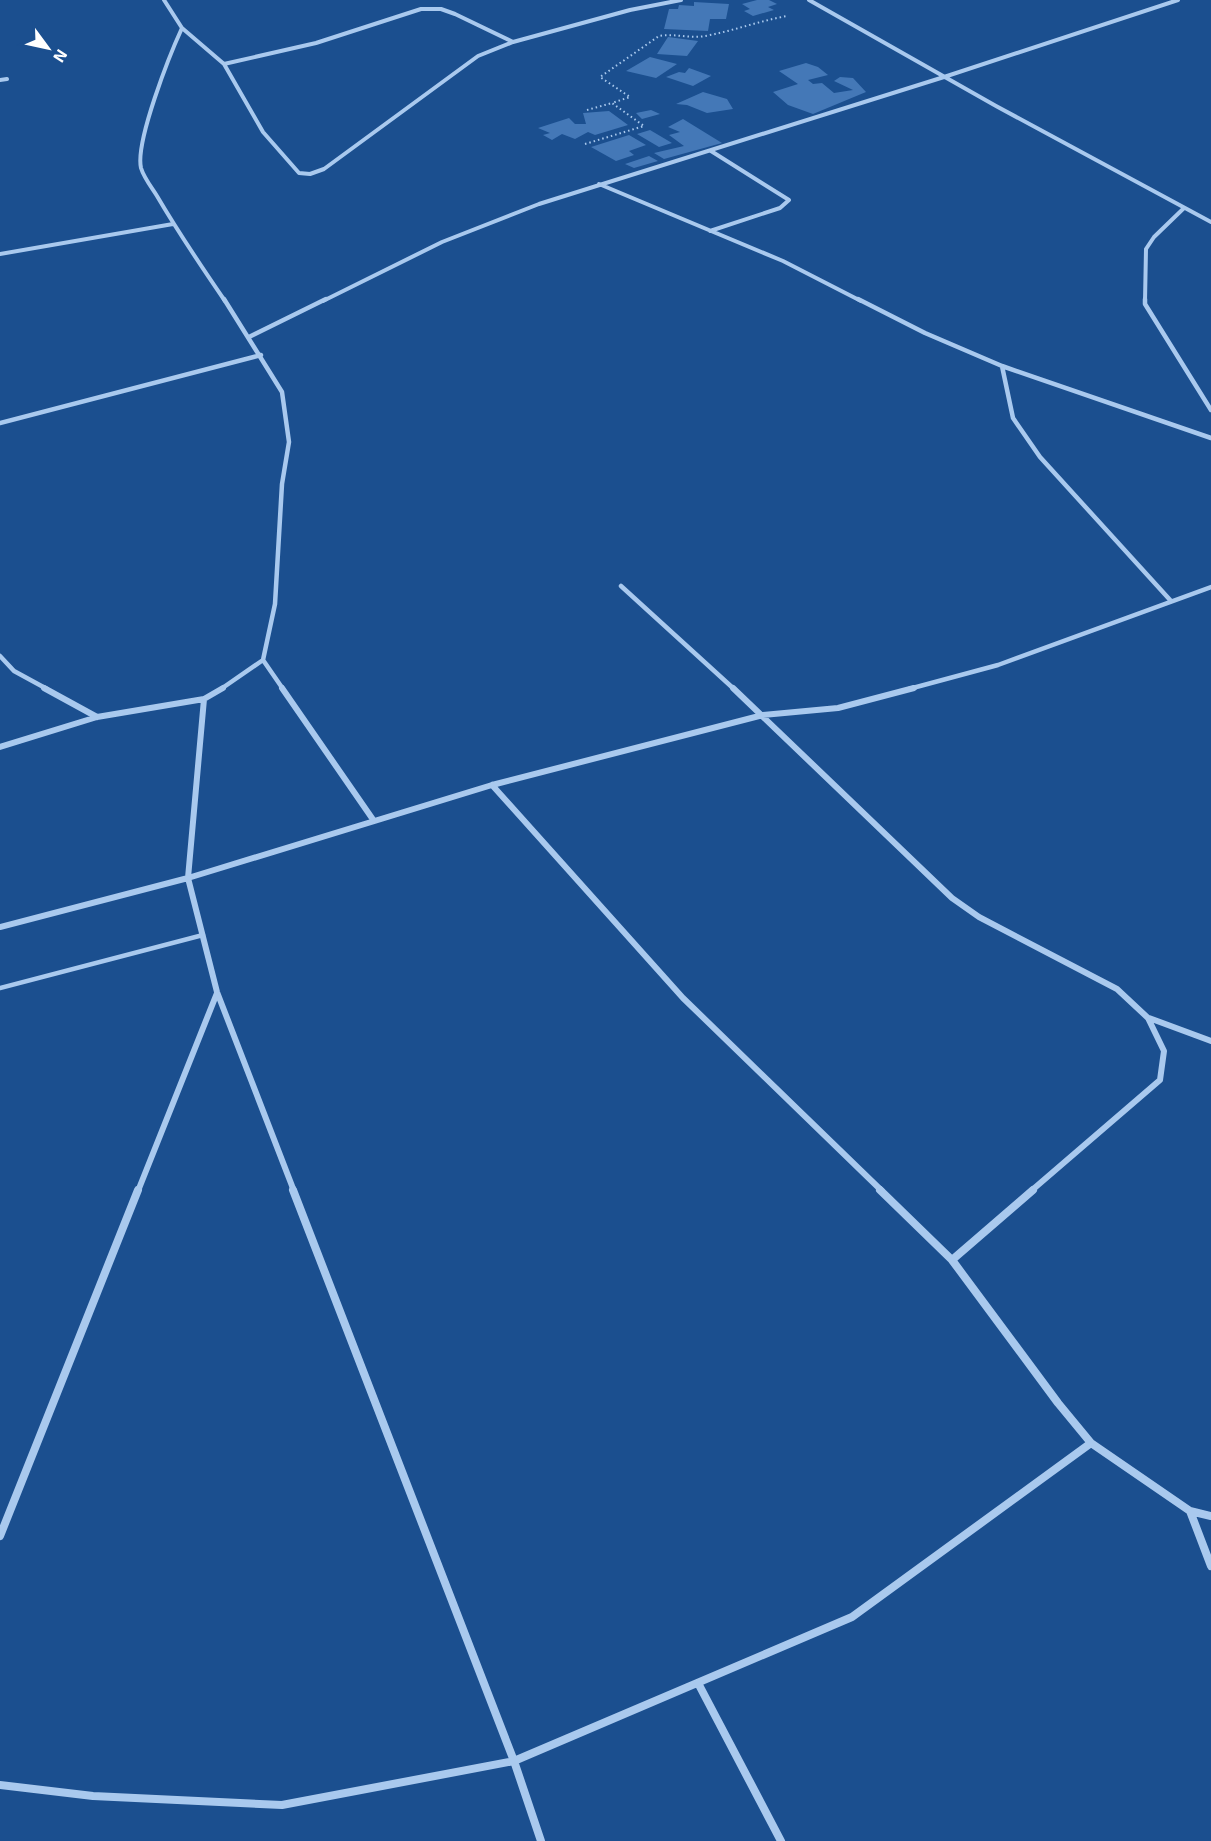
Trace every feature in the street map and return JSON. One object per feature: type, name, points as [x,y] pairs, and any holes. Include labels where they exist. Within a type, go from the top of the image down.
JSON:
[{"type":"street","points":[[164,0],[182,28],[224,63],[263,132],[299,173],[310,174],[324,169],[478,56],[513,42],[665,1],[681,0]]},
{"type":"street","points":[[809,0],[1183,209],[1211,222]]},
{"type":"street","points":[[249,337],[442,242],[599,184],[711,152],[1178,0]]},
{"type":"street","points":[[224,63],[316,43],[421,9],[441,9],[513,42]]},
{"type":"street","points":[[0,747],[97,717],[204,699],[241,677],[263,660],[275,604],[282,484],[289,442],[282,392],[261,355],[173,224],[141,168],[143,142],[156,94],[167,59],[182,28]]},
{"type":"street","points":[[0,80],[7,79]]},
{"type":"street","points":[[710,231],[780,208],[789,200],[711,152]]},
{"type":"street","points":[[599,184],[783,261],[925,333],[1002,366],[1211,438]]},
{"type":"street","points":[[1183,209],[1154,237],[1146,249],[1145,304],[1211,410]]},
{"type":"street","points":[[0,254],[173,224]]},
{"type":"street","points":[[0,423],[261,355]]},
{"type":"street","points":[[1002,366],[1013,418],[1040,457],[1171,601]]},
{"type":"street","points":[[621,586],[763,715],[952,898],[979,917],[1117,989],[1148,1018],[1164,1051],[1160,1080],[952,1260]]},
{"type":"street","points":[[0,927],[188,878],[492,785],[763,715],[838,708],[998,665],[1211,587]]},
{"type":"street","points":[[0,656],[14,671],[97,717]]},
{"type":"street","points":[[263,660],[374,821]]},
{"type":"street","points":[[204,699],[188,878],[217,993],[514,1761],[541,1841]]},
{"type":"street","points":[[492,785],[683,998],[952,1260],[1058,1403],[1091,1443],[1190,1511],[1211,1516]]},
{"type":"street","points":[[0,1536],[217,993]]},
{"type":"street","points":[[1148,1018],[1211,1041]]},
{"type":"street","points":[[0,1785],[93,1796],[282,1805],[514,1761],[852,1617],[1091,1443]]},
{"type":"street","points":[[1190,1511],[1211,1566]]},
{"type":"street","points":[[698,1683],[781,1841]]},
{"type":"lane","points":[[0,988],[203,934]]},
{"type":"path","points":[[587,110],[630,97],[600,77],[659,36],[668,34],[703,37],[757,21],[826,10]]},
{"type":"path","points":[[585,144],[644,126],[612,103]]},
{"type":"building","points":[[769,0],[777,4],[768,7],[774,10],[753,16],[744,11],[750,9],[742,4]]},
{"type":"building","points":[[694,2],[729,4],[726,19],[710,19],[708,31],[664,29],[669,9],[678,9],[679,5],[694,6]]},
{"type":"building","points":[[668,37],[698,41],[687,56],[657,54]]},
{"type":"building","points":[[650,57],[677,64],[656,78],[626,71]]},
{"type":"building","points":[[806,63],[818,67],[828,75],[808,80],[813,84],[822,83],[834,93],[853,90],[834,81],[840,77],[853,78],[866,92],[813,114],[788,105],[773,92],[798,84],[779,71]]},
{"type":"building","points":[[689,68],[711,76],[693,86],[666,77],[679,72],[685,73]]},
{"type":"building","points":[[703,92],[727,99],[733,109],[707,113],[687,105],[676,104]]},
{"type":"building","points":[[651,110],[660,114],[642,119],[636,113]]},
{"type":"building","points":[[609,111],[628,125],[595,135],[588,132],[575,139],[562,134],[552,140],[543,135],[550,133],[538,128],[569,118],[575,124],[586,124],[583,113]]},
{"type":"building","points":[[683,119],[722,143],[664,159],[654,153],[684,146],[669,135],[680,132],[668,127]]},
{"type":"building","points":[[650,130],[672,143],[659,147],[637,134]]},
{"type":"building","points":[[629,135],[646,145],[629,151],[634,155],[616,161],[591,147]]},
{"type":"building","points":[[649,156],[658,161],[634,168],[625,164]]}]
